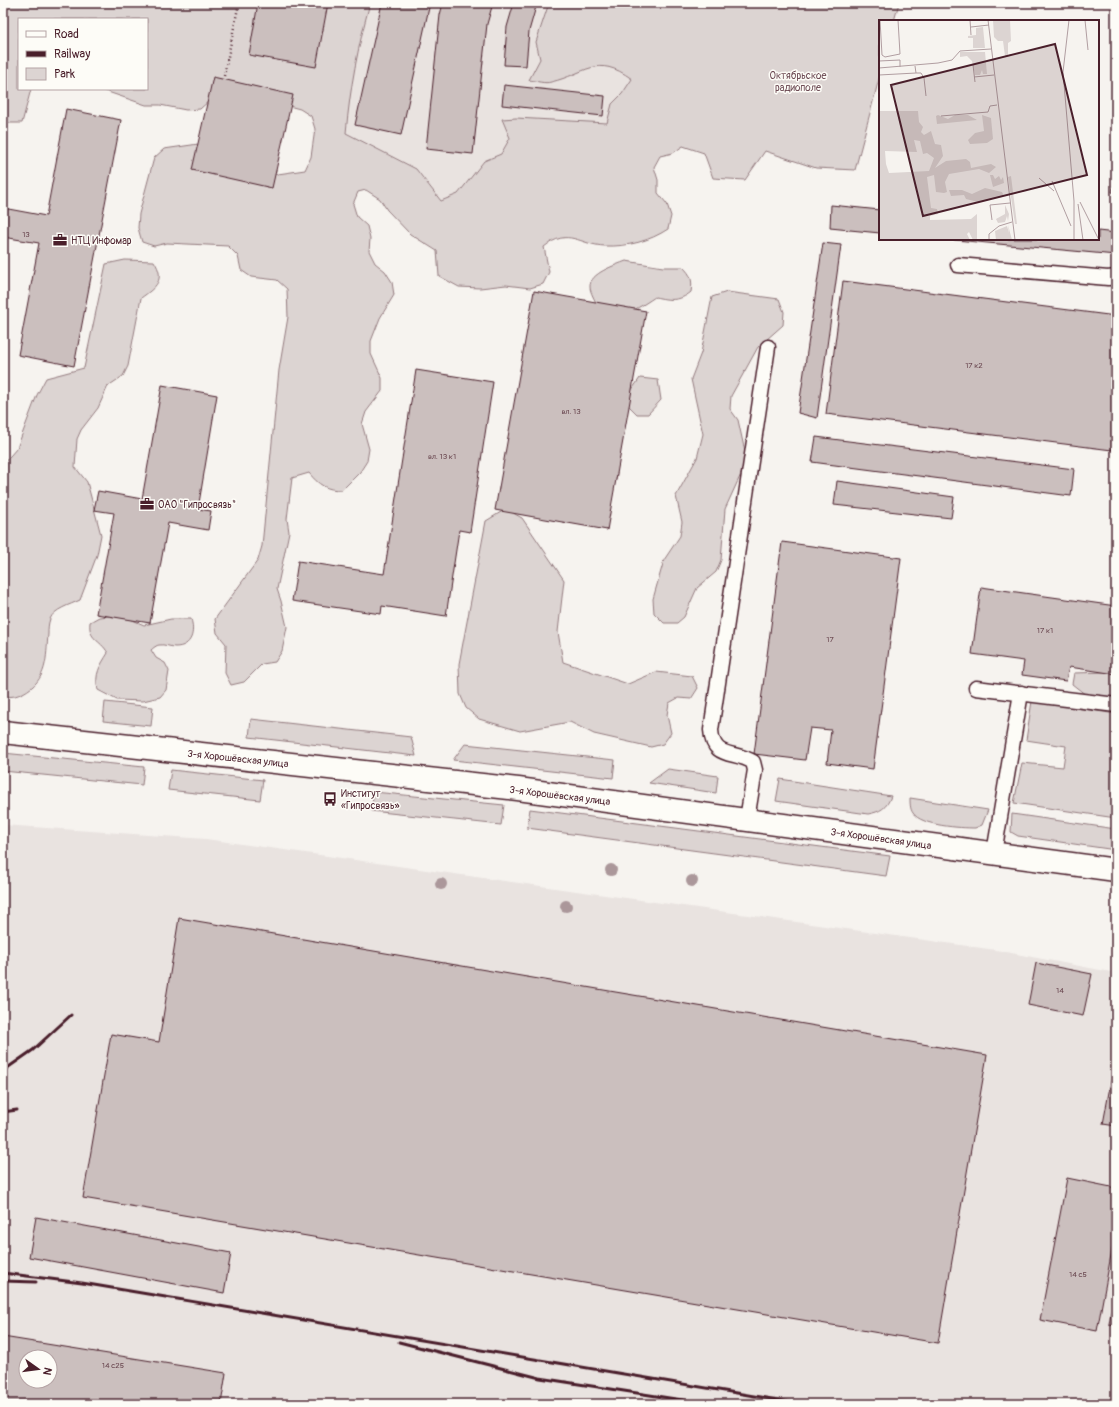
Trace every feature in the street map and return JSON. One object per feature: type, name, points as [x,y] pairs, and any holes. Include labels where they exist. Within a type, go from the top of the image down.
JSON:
[{"type":"street","name":"3-я Хорошёвская улица","points":[[3,732],[518,789],[1116,870]]},
{"type":"lane","points":[[958,265],[1108,278],[1116,277]]},
{"type":"lane","points":[[747,819],[755,770],[753,762],[745,757],[729,755],[720,751],[712,738],[711,730],[768,347]]},
{"type":"lane","points":[[976,688],[1116,705]]},
{"type":"lane","points":[[994,853],[1021,693]]},
{"type":"path","points":[[224,76],[239,3]]},
{"type":"shaded area","points":[[370,3],[549,3],[536,42],[540,59],[530,80],[550,83],[597,65],[615,69],[632,79],[622,94],[612,104],[607,123],[516,118],[502,119],[510,138],[501,154],[484,161],[458,194],[441,201],[416,169],[346,133],[349,95],[360,40]]},
{"type":"shaded area","points":[[3,825],[206,839],[996,950],[1116,973],[1116,1404],[3,1404]]},
{"type":"green space","name":"Октябрьское радиополе","points":[[3,3],[370,3],[355,67],[346,133],[416,169],[441,201],[458,194],[484,161],[501,154],[510,138],[502,119],[516,118],[607,123],[612,104],[622,94],[632,79],[620,71],[609,67],[600,66],[549,83],[529,80],[540,59],[536,42],[549,3],[899,3],[894,20],[879,20],[879,79],[855,170],[816,168],[765,151],[745,180],[713,178],[704,153],[683,146],[673,153],[660,156],[654,167],[658,180],[658,193],[667,204],[671,216],[668,229],[646,240],[613,246],[596,245],[567,238],[560,238],[553,241],[544,247],[549,272],[543,284],[530,288],[506,285],[480,288],[459,287],[439,276],[437,251],[410,234],[387,210],[380,199],[366,190],[358,192],[353,204],[357,217],[367,226],[370,239],[369,251],[375,263],[385,271],[392,282],[394,295],[380,318],[371,341],[371,354],[382,378],[382,391],[366,412],[362,424],[369,449],[367,461],[360,472],[342,490],[323,486],[309,473],[292,478],[287,519],[289,532],[277,589],[287,627],[282,651],[275,662],[262,664],[244,682],[231,685],[225,673],[226,644],[217,633],[215,619],[258,560],[262,546],[279,370],[288,317],[287,289],[277,280],[251,277],[241,270],[238,256],[228,246],[167,243],[154,246],[142,242],[138,228],[139,214],[154,158],[164,149],[219,141],[271,175],[305,170],[311,157],[315,129],[311,116],[300,109],[236,92],[210,100],[200,109],[186,110],[160,105],[146,105],[102,90],[148,90],[148,18],[18,18],[18,90],[31,90],[22,123],[3,123]]},
{"type":"green space","points":[[125,260],[154,261],[158,268],[159,278],[155,286],[141,298],[128,366],[123,376],[108,386],[98,408],[81,430],[77,439],[75,467],[87,482],[101,535],[97,555],[80,600],[59,610],[50,619],[48,627],[46,660],[37,682],[23,693],[13,696],[6,696],[3,695],[3,464],[17,448],[37,395],[46,378],[84,368],[106,264]]},
{"type":"green space","points":[[626,261],[663,267],[683,267],[691,278],[691,292],[678,299],[655,297],[639,307],[627,312],[621,312],[597,305],[590,289],[591,282],[604,270]]},
{"type":"green space","points":[[727,292],[779,299],[784,312],[783,325],[758,347],[731,396],[730,409],[738,420],[747,461],[725,509],[721,560],[716,572],[697,588],[684,617],[677,623],[664,623],[654,613],[653,599],[664,560],[680,536],[682,522],[676,496],[697,458],[703,434],[691,379],[701,353],[712,297]]},
{"type":"green space","points":[[640,378],[658,380],[661,400],[648,414],[637,414],[624,401]]},
{"type":"green space","points":[[506,509],[522,518],[564,580],[558,632],[563,662],[628,684],[656,672],[692,676],[698,688],[691,699],[678,698],[669,703],[667,715],[671,733],[663,744],[651,747],[594,734],[570,722],[520,731],[479,719],[466,708],[460,694],[459,664],[486,521]]},
{"type":"green space","points":[[121,615],[144,625],[171,619],[191,619],[193,629],[189,642],[175,647],[158,645],[151,650],[156,658],[165,663],[169,671],[166,690],[160,697],[143,701],[117,700],[98,690],[97,675],[100,666],[108,653],[93,636],[90,628],[90,622],[99,617]]},
{"type":"green space","points":[[1108,672],[1116,674],[1116,701],[1086,695],[1072,684],[1074,673]]},
{"type":"green space","points":[[1032,701],[1116,714],[1116,818],[1014,803],[1022,763],[1063,767],[1066,746],[1026,740]]},
{"type":"green space","points":[[105,702],[153,707],[151,726],[103,721]]},
{"type":"green space","points":[[251,719],[411,737],[416,756],[249,737]]},
{"type":"green space","points":[[465,744],[615,760],[613,778],[453,760]]},
{"type":"green space","points":[[3,753],[144,767],[142,785],[3,771]]},
{"type":"green space","points":[[668,769],[718,776],[716,793],[649,783]]},
{"type":"green space","points":[[171,770],[263,780],[260,800],[168,790]]},
{"type":"green space","points":[[780,779],[891,796],[887,804],[882,809],[868,814],[776,801]]},
{"type":"green space","points":[[374,792],[504,805],[501,825],[371,811]]},
{"type":"green space","points":[[910,798],[988,810],[982,825],[975,828],[942,825],[924,821],[917,817],[911,810]]},
{"type":"green space","points":[[530,809],[890,856],[886,876],[527,828]]},
{"type":"green space","points":[[1012,814],[1116,829],[1116,850],[1018,836],[1011,832]]},
{"type":"building","points":[[258,3],[328,3],[316,67],[249,55]]},
{"type":"building","points":[[382,3],[430,3],[401,135],[355,125]]},
{"type":"building","points":[[443,3],[493,3],[487,24],[473,154],[426,149],[440,15]]},
{"type":"building","points":[[514,3],[537,3],[529,31],[526,66],[504,65],[507,27]]},
{"type":"building","points":[[213,77],[293,95],[272,188],[192,170]]},
{"type":"building","points":[[504,85],[605,96],[603,116],[502,105]]},
{"type":"building","name":"НТЦ Инфомар","points":[[66,109],[121,120],[74,366],[18,355],[39,243],[3,237],[3,208],[46,216]]},
{"type":"building","points":[[1116,170],[1116,193],[1112,192]]},
{"type":"building","points":[[831,205],[879,210],[879,233],[830,228]]},
{"type":"building","points":[[1099,231],[1116,233],[1116,255],[956,240],[1099,240]]},
{"type":"building","points":[[823,243],[841,245],[817,418],[798,413]]},
{"type":"building","points":[[843,281],[1116,316],[1116,417],[1112,450],[826,414]]},
{"type":"building","points":[[534,291],[646,311],[607,530],[495,510]]},
{"type":"building","points":[[416,370],[493,382],[470,532],[459,530],[446,616],[382,606],[381,614],[292,601],[298,561],[384,574]]},
{"type":"building","name":"ОАО \"Гипросвязь\"","points":[[162,385],[217,395],[198,509],[211,511],[208,530],[168,523],[150,623],[96,614],[114,513],[94,510],[98,491],[142,499]]},
{"type":"building","points":[[816,437],[1074,469],[1071,496],[812,462]]},
{"type":"building","points":[[837,481],[954,497],[951,518],[834,505]]},
{"type":"building","points":[[782,542],[901,558],[873,769],[827,763],[831,730],[810,728],[805,760],[754,754]]},
{"type":"building","points":[[981,587],[1116,606],[1116,674],[1069,667],[1066,681],[1022,675],[1024,661],[972,654]]},
{"type":"building","points":[[179,918],[987,1055],[938,1343],[83,1198],[111,1034],[159,1042]]},
{"type":"building","points":[[1036,963],[1092,974],[1083,1016],[1028,1005]]},
{"type":"building","points":[[1112,1076],[1116,1077],[1116,1126],[1103,1124]]},
{"type":"building","points":[[1067,1178],[1116,1188],[1116,1228],[1097,1331],[1040,1320]]},
{"type":"building","points":[[36,1217],[231,1253],[224,1293],[29,1257]]},
{"type":"building","points":[[1116,1282],[1116,1325],[1109,1324]]},
{"type":"building","points":[[3,1337],[226,1373],[221,1404],[3,1404]]},
{"type":"railway","points":[[3,1071],[33,1050],[71,1015]]},
{"type":"railway","points":[[3,1112],[17,1110]]},
{"type":"railway","points":[[3,1273],[82,1283],[802,1404]]},
{"type":"railway","points":[[3,1281],[36,1282]]},
{"type":"railway","points":[[399,1342],[540,1378],[708,1404]]},
{"type":"place","name":"НТЦ Инфомар","points":[[60,240]]},
{"type":"place","name":"ОАО \"Гипросвязь\"","points":[[147,504]]},
{"type":"place","name":"Институт «Гипросвязь»","points":[[330,799]]}]
